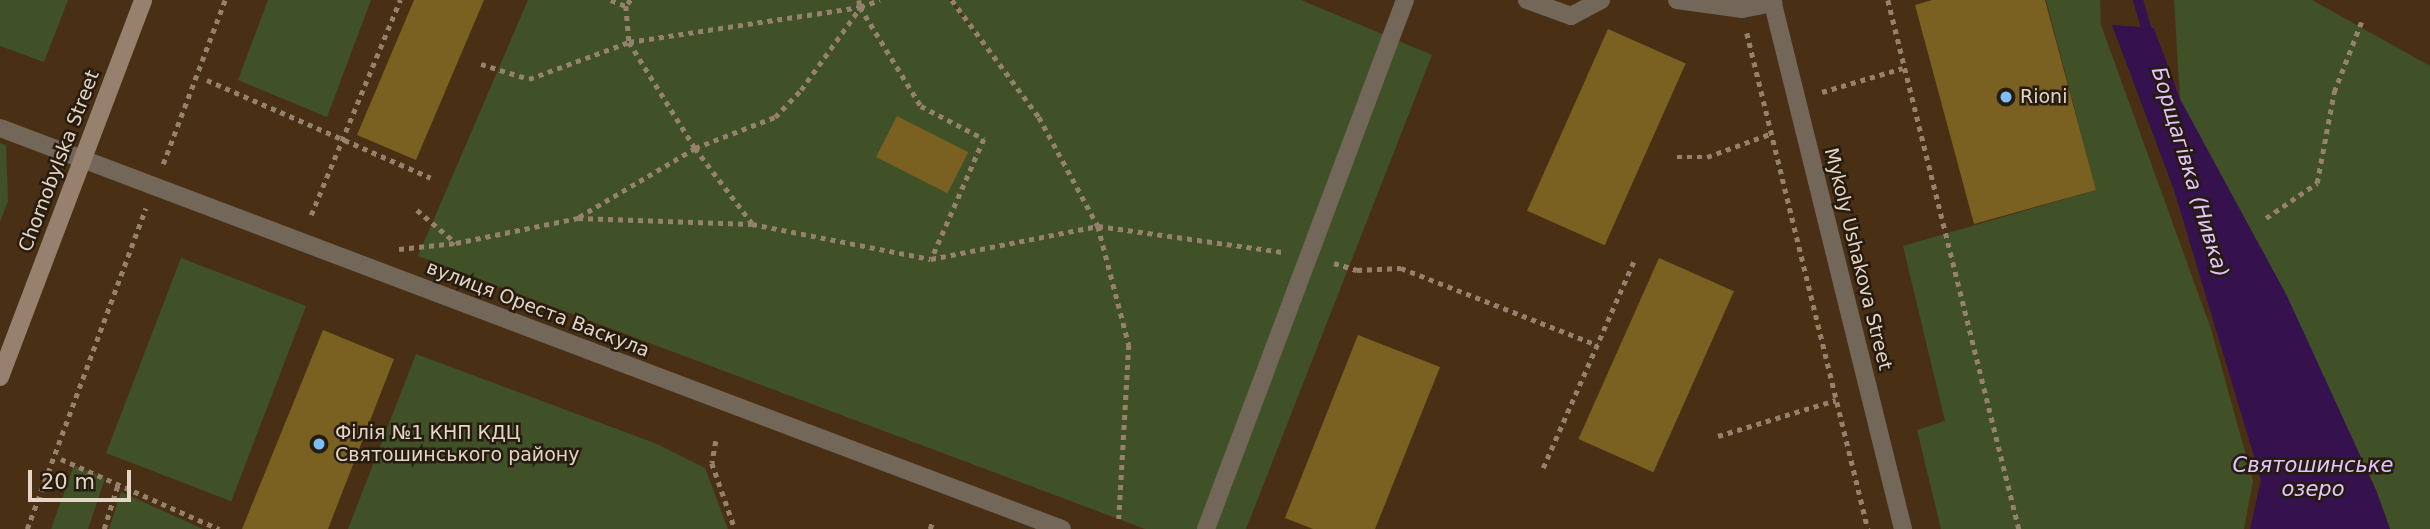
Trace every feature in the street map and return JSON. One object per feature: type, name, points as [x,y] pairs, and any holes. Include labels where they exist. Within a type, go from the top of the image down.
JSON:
[{"type":"main road","name":"Chornobylska Street","points":[[0,377],[143,0]]},
{"type":"street","points":[[1206,529],[1405,0]]},
{"type":"street","points":[[1527,0],[1571,16],[1601,0]]},
{"type":"street","points":[[1678,0],[1742,9],[1772,2]]},
{"type":"street","name":"Mykoly Ushakova Street","points":[[1772,2],[1903,529]]},
{"type":"street","name":"вулиця Ореста Васкула","points":[[0,128],[1062,529]]},
{"type":"path","points":[[164,160],[225,0]]},
{"type":"path","points":[[311,215],[400,0]]},
{"type":"path","points":[[611,0],[626,6]]},
{"type":"path","points":[[631,0],[626,6],[629,42],[695,148],[752,224]]},
{"type":"path","points":[[859,0],[860,7],[921,106],[984,139],[931,259]]},
{"type":"path","points":[[481,64],[529,79],[629,42],[860,7],[880,0]]},
{"type":"path","points":[[952,0],[1039,117],[1098,226],[1129,345],[1119,519]]},
{"type":"path","points":[[1888,0],[2019,529]]},
{"type":"path","points":[[579,218],[695,148],[775,117],[801,90],[860,7]]},
{"type":"path","points":[[1742,9],[1770,134],[1868,529]]},
{"type":"path","points":[[2266,218],[2317,183],[2334,92],[2362,20]]},
{"type":"path","points":[[1764,108],[1903,68]]},
{"type":"path","points":[[207,80],[431,178]]},
{"type":"path","points":[[1677,157],[1707,157],[1770,134]]},
{"type":"path","points":[[416,209],[456,243]]},
{"type":"path","points":[[27,529],[142,218]]},
{"type":"path","points":[[399,249],[456,243],[579,218],[752,224],[931,259],[1098,226],[1309,256],[1357,270],[1401,268],[1597,345]]},
{"type":"path","points":[[1543,468],[1636,258]]},
{"type":"path","points":[[1718,436],[1836,400]]},
{"type":"path","points":[[716,441],[712,463],[735,529]]},
{"type":"path","points":[[61,459],[219,529]]},
{"type":"path","points":[[104,529],[118,484]]},
{"type":"green space","points":[[0,0],[68,0],[44,62],[0,46]]},
{"type":"green space","points":[[268,0],[371,0],[327,117],[238,80]]},
{"type":"green space","points":[[528,0],[949,0],[992,56],[952,0],[1301,0],[1432,55],[1246,529],[1145,529],[418,256]]},
{"type":"green space","points":[[2046,0],[2100,0],[2101,25],[2211,329],[2253,481],[2244,529],[1941,529],[1917,430],[1945,421],[1903,246],[2096,190]]},
{"type":"green space","points":[[2174,0],[2312,0],[2430,66],[2430,529],[2390,529],[2376,490],[2180,99]]},
{"type":"green space","points":[[0,143],[6,145],[8,201],[0,222]]},
{"type":"green space","points":[[181,258],[306,306],[231,501],[106,453]]},
{"type":"green space","points":[[416,354],[657,444],[705,468],[728,529],[348,529]]},
{"type":"green space","points":[[74,465],[105,478],[88,529],[51,529]]},
{"type":"green space","points":[[121,492],[203,529],[109,529]]},
{"type":"water","name":"Святошинське озеро","points":[[2112,25],[2154,28],[2180,99],[2287,296],[2376,490],[2390,529],[2250,529],[2261,480],[2174,190]]},
{"type":"building","points":[[414,0],[484,0],[416,160],[357,135]]},
{"type":"building","name":"Rioni","points":[[1932,0],[2045,0],[2096,190],[1974,224],[1915,5]]},
{"type":"building","points":[[1608,29],[1686,64],[1605,245],[1527,211]]},
{"type":"building","points":[[897,116],[968,152],[947,193],[876,157]]},
{"type":"building","points":[[1659,258],[1734,291],[1653,472],[1578,439]]},
{"type":"building","name":"Філія №1 КНП КДЦ Святошинського району","points":[[323,330],[394,359],[328,529],[242,529]]},
{"type":"building","points":[[1358,335],[1440,367],[1375,529],[1313,529],[1285,518]]},
{"type":"waterway","name":"Борщагівка (Нивка)","points":[[2138,0],[2150,41]]},
{"type":"place","name":"Rioni","points":[[2006,97]]},
{"type":"place","name":"Філія №1 КНП КДЦ Святошинського району","points":[[319,444]]}]
